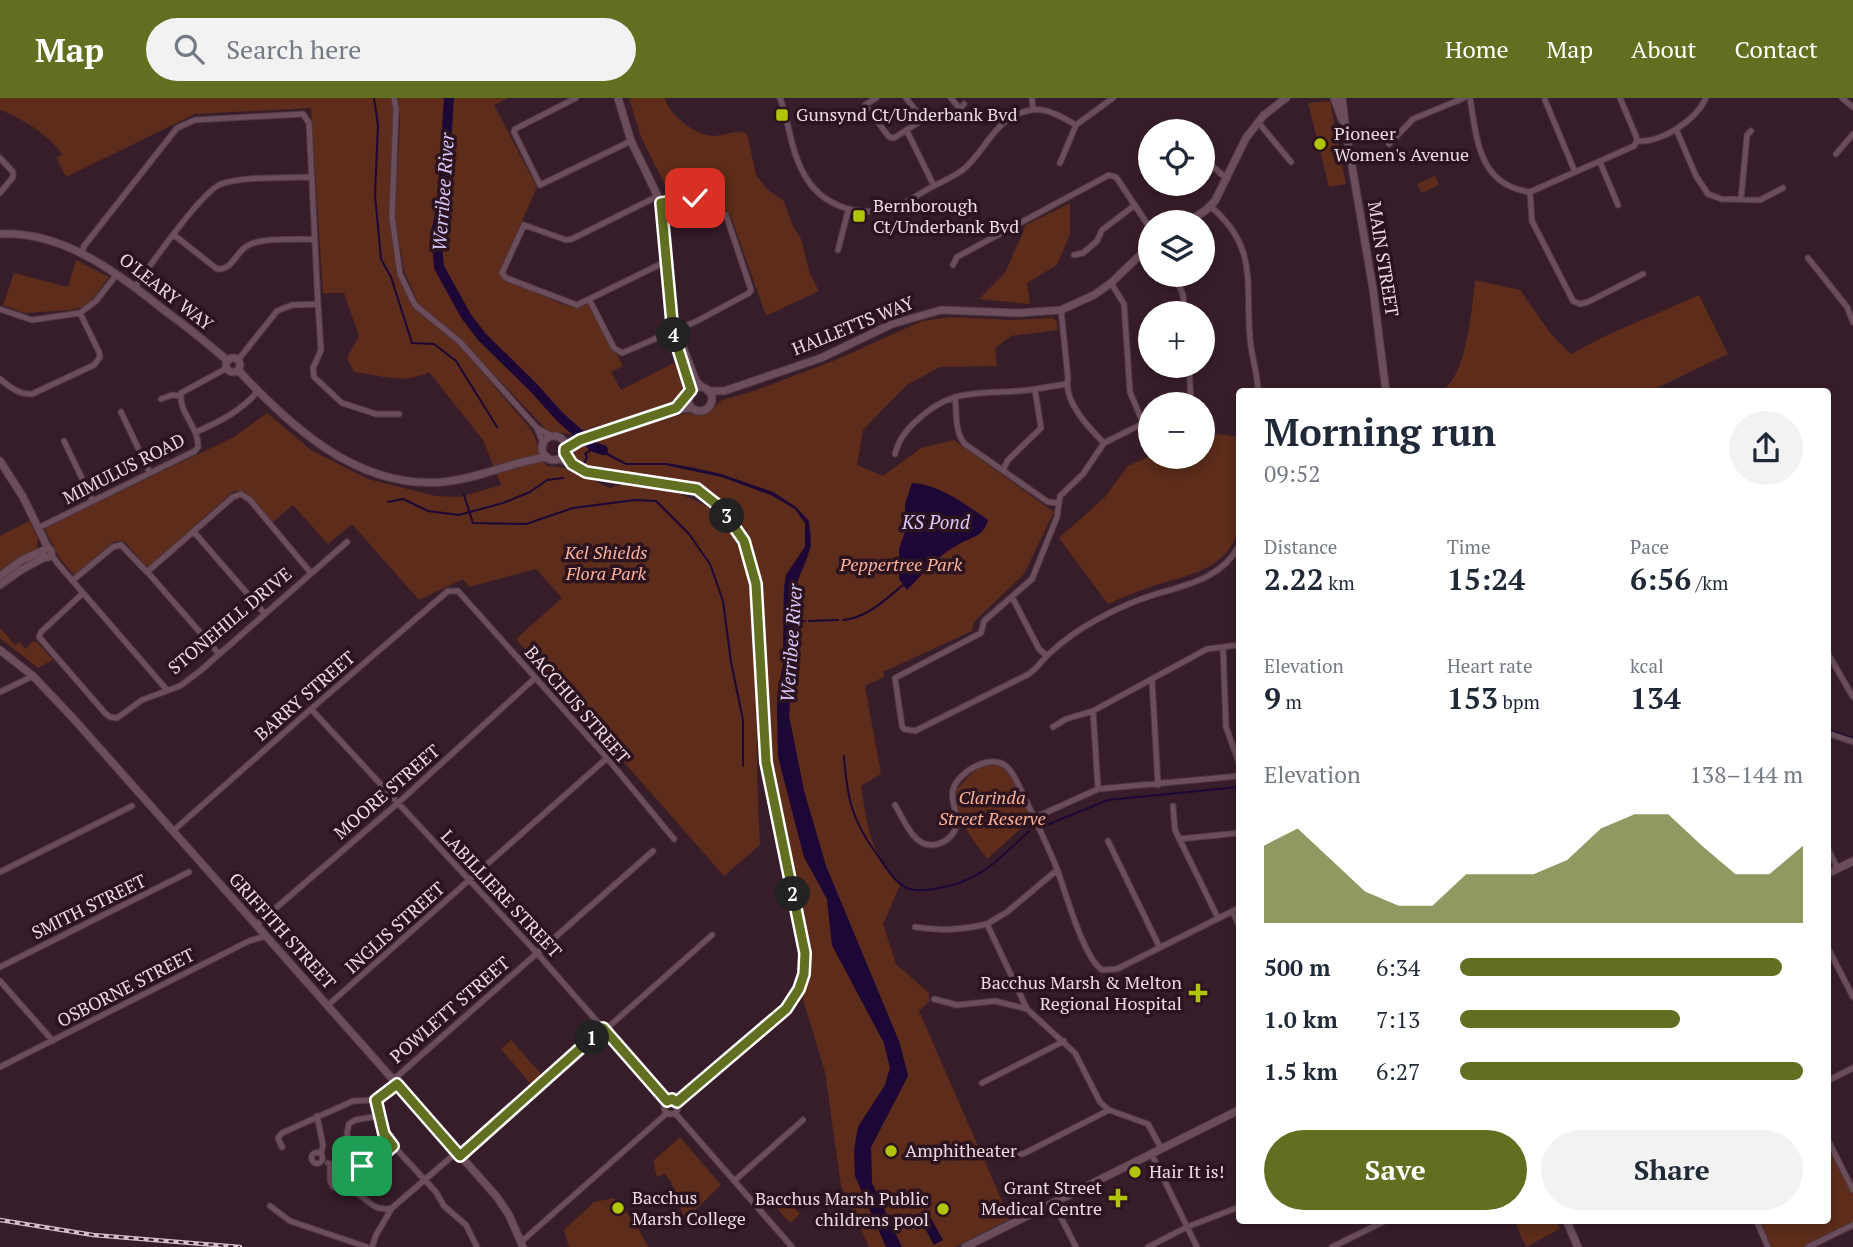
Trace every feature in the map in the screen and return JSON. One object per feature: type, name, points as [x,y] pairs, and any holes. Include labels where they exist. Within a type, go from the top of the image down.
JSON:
[{"type":"street","points":[[394,98],[396,109],[392,217],[400,274],[415,305],[460,342],[537,428],[562,439],[580,440]]},
{"type":"street","points":[[576,98],[515,129],[514,132],[540,185],[632,141]]},
{"type":"street","points":[[618,98],[632,141],[660,200],[675,328],[691,408]]},
{"type":"street","points":[[780,98],[803,173],[816,191],[848,211],[887,210],[963,171],[979,153],[992,131],[1013,117],[1033,109],[1057,114],[1076,125]]},
{"type":"street","points":[[876,98],[865,105],[889,137],[894,138],[919,122],[920,116],[905,98]]},
{"type":"street","points":[[951,98],[960,109]]},
{"type":"street","points":[[1032,98],[1033,109]]},
{"type":"street","points":[[1060,163],[1076,125],[1113,98]]},
{"type":"street","points":[[1204,210],[1210,206],[1227,179],[1240,149],[1258,122],[1286,98]]},
{"type":"street","name":"MAIN STREET","points":[[1334,98],[1346,131]]},
{"type":"street","name":"MAIN STREET","points":[[1342,98],[1368,256],[1384,388]]},
{"type":"street","points":[[1389,144],[1413,119],[1464,98]]},
{"type":"street","points":[[1470,98],[1476,131],[1488,169],[1500,182],[1514,190],[1530,192],[1630,149],[1637,141],[1650,141],[1675,129],[1692,119],[1706,98]]},
{"type":"street","points":[[1620,98],[1637,141]]},
{"type":"street","points":[[1842,98],[1853,107]]},
{"type":"street","points":[[1545,100],[1576,172]]},
{"type":"street","points":[[82,253],[84,246],[177,128],[195,120],[303,114],[309,123],[321,350],[312,371],[314,377],[342,403],[376,414],[399,414]]},
{"type":"street","points":[[1258,122],[1291,162]]},
{"type":"street","points":[[1675,129],[1707,194],[1721,199],[1765,199],[1783,188]]},
{"type":"street","points":[[907,131],[934,186]]},
{"type":"street","points":[[1741,200],[1747,135],[1751,131]]},
{"type":"street","points":[[1836,154],[1853,134]]},
{"type":"street","points":[[0,158],[13,172],[13,177],[0,193]]},
{"type":"street","points":[[1600,162],[1618,205]]},
{"type":"street","points":[[1215,168],[1227,179]]},
{"type":"street","points":[[953,265],[957,257],[1109,175],[1116,177],[1138,210]]},
{"type":"street","points":[[135,287],[206,193],[222,183],[312,177]]},
{"type":"street","points":[[1530,192],[1532,221],[1573,300],[1580,304],[1588,302],[1643,274]]},
{"type":"street","points":[[590,301],[617,352],[622,353],[742,298],[751,290],[726,215],[695,198],[660,200],[572,239],[566,240],[526,224],[522,227],[503,276],[568,303],[577,305],[590,301],[667,261]]},
{"type":"street","points":[[1074,255],[1083,253],[1097,241],[1102,230],[1135,205]]},
{"type":"street","points":[[1210,206],[1228,224],[1241,246],[1247,266],[1250,340],[1257,388]]},
{"type":"street","points":[[838,250],[848,211]]},
{"type":"street","name":"O'LEARY WAY","points":[[0,234],[38,238],[82,253],[118,273],[227,365]]},
{"type":"street","points":[[174,235],[217,269],[229,266],[244,248],[255,242],[314,239]]},
{"type":"street","name":"HALLETTS WAY","points":[[711,402],[724,391],[821,358],[892,324],[932,312],[961,309],[1041,313],[1062,310],[1094,295],[1138,258]]},
{"type":"street","points":[[1808,258],[1847,307],[1853,322]]},
{"type":"street","points":[[0,309],[32,320],[80,313],[96,301],[118,273]]},
{"type":"street","points":[[1111,283],[1124,304],[1130,392],[1138,411]]},
{"type":"street","points":[[238,360],[277,311],[292,305],[318,304]]},
{"type":"street","points":[[1062,310],[1067,384],[1077,411],[1104,443]]},
{"type":"street","points":[[0,379],[15,390],[32,394],[94,365],[100,357],[99,352],[80,313]]},
{"type":"street","points":[[558,459],[580,440],[676,408],[705,410],[711,402],[705,389],[696,381],[675,328]]},
{"type":"street","points":[[161,399],[172,395],[181,396],[186,389],[227,365],[232,358],[238,360]]},
{"type":"street","points":[[238,360],[238,370]]},
{"type":"street","points":[[227,365],[232,372],[238,370]]},
{"type":"street","points":[[238,370],[315,441],[340,458],[369,471],[398,479],[441,482],[469,477],[525,460],[547,457],[558,459],[586,472],[697,489],[721,508],[744,541],[756,584],[766,762],[805,953],[804,974],[793,1001],[786,1009],[677,1102]]},
{"type":"street","points":[[895,454],[900,437],[934,405],[955,397],[1035,390],[1067,384]]},
{"type":"street","points":[[676,408],[690,394],[705,389]]},
{"type":"street","name":"HALLETTS WAY","points":[[705,389],[724,391]]},
{"type":"street","points":[[1003,470],[1008,460],[1041,428],[1035,390]]},
{"type":"street","points":[[196,432],[237,410],[258,391]]},
{"type":"street","name":"MIMULUS ROAD","points":[[38,528],[197,449],[199,440],[181,403],[181,396]]},
{"type":"street","points":[[955,397],[960,438],[1048,502],[1058,503]]},
{"type":"street","points":[[121,412],[150,473]]},
{"type":"street","points":[[1138,426],[1104,443],[1092,463],[1060,496],[1057,517],[1032,579],[984,621],[978,636],[895,678],[902,726],[908,731],[915,731],[1027,675],[1076,633],[1125,606],[1198,582],[1217,571],[1236,552]]},
{"type":"street","points":[[537,428],[547,457]]},
{"type":"street","points":[[525,460],[552,436]]},
{"type":"street","points":[[562,439],[572,464]]},
{"type":"street","points":[[64,441],[93,501]]},
{"type":"street","points":[[0,461],[6,476],[38,528],[46,553]]},
{"type":"street","points":[[147,572],[233,496],[241,494],[250,500],[312,573]]},
{"type":"street","points":[[194,532],[265,614]]},
{"type":"street","name":"STONEHILL DRIVE","points":[[46,553],[167,690],[180,685],[219,654],[347,542]]},
{"type":"street","points":[[72,581],[113,547],[121,545],[219,654]]},
{"type":"street","points":[[0,576],[22,560],[46,553]]},
{"type":"street","points":[[0,585],[46,553]]},
{"type":"street","name":"BARRY STREET","points":[[173,831],[448,591],[458,591]]},
{"type":"street","name":"BACCHUS STREET","points":[[458,591],[607,758],[674,839]]},
{"type":"street","points":[[83,593],[41,632],[39,637],[42,643],[110,717],[117,718],[142,700],[167,690]]},
{"type":"street","points":[[1012,597],[1039,649],[1046,656]]},
{"type":"street","points":[[1053,727],[1066,719],[1093,711],[1207,649],[1236,645]]},
{"type":"street","points":[[1223,647],[1226,727],[1236,754]]},
{"type":"street","name":"GRIFFITH STREET","points":[[0,650],[33,676],[72,717],[497,1198],[509,1214],[522,1244]]},
{"type":"street","points":[[1831,660],[1853,696]]},
{"type":"street","points":[[0,692],[33,676]]},
{"type":"street","name":"MOORE STREET","points":[[256,925],[398,803],[535,678]]},
{"type":"street","points":[[1152,680],[1158,785]]},
{"type":"street","name":"LABILLIERE STREET","points":[[311,709],[537,953],[667,1101]]},
{"type":"street","points":[[1093,711],[1098,789]]},
{"type":"street","points":[[1831,734],[1853,742]]},
{"type":"street","name":"INGLIS STREET","points":[[327,1006],[607,758]]},
{"type":"street","points":[[895,805],[917,841],[925,845],[940,843],[952,836],[956,829],[957,817],[953,802],[955,785],[981,763],[1000,762],[1010,769],[1057,870],[1080,934],[1098,968],[1109,971],[1117,969],[1236,909]]},
{"type":"street","points":[[1034,818],[1098,789],[1236,776]]},
{"type":"street","points":[[0,872],[132,806]]},
{"type":"street","points":[[1173,806],[1175,830],[1218,918]]},
{"type":"street","points":[[1179,839],[1236,833]]},
{"type":"street","points":[[1108,841],[1159,946]]},
{"type":"street","name":"POWLETT STREET","points":[[376,1100],[653,851]]},
{"type":"street","points":[[1831,855],[1838,869]]},
{"type":"street","points":[[1831,872],[1853,861]]},
{"type":"street","points":[[915,927],[940,931],[987,924],[1007,912],[1057,870]]},
{"type":"street","name":"SMITH STREET","points":[[0,967],[189,872]]},
{"type":"street","points":[[1232,911],[1236,919]]},
{"type":"street","points":[[987,924],[1027,1009],[1075,1053],[1100,1102],[1108,1110],[1148,1124],[1161,1148]]},
{"type":"street","points":[[270,1206],[290,1221],[370,1247],[392,1208],[712,935]]},
{"type":"street","name":"OSBORNE STREET","points":[[0,1067],[249,941],[266,936]]},
{"type":"street","points":[[1831,954],[1853,997]]},
{"type":"street","points":[[0,981],[53,1041]]},
{"type":"street","points":[[934,999],[957,1005],[995,1001],[1027,1009]]},
{"type":"street","points":[[982,1083],[1064,1041]]},
{"type":"street","points":[[1831,1079],[1853,1068]]},
{"type":"street","points":[[667,1113],[664,1106],[667,1101],[672,1099],[677,1102]]},
{"type":"street","points":[[282,1147],[279,1135],[353,1101],[376,1100],[385,1137],[436,1192],[444,1206],[466,1225],[477,1247]]},
{"type":"street","points":[[675,1113],[677,1102]]},
{"type":"street","points":[[1008,1152],[1023,1154],[1108,1110]]},
{"type":"street","points":[[965,1247],[1236,1111]]},
{"type":"street","points":[[522,1244],[539,1224],[667,1113],[675,1113],[792,1247]]},
{"type":"street","points":[[317,1116],[323,1145],[321,1157],[330,1165],[331,1185],[346,1187],[384,1210],[392,1208]]},
{"type":"street","points":[[379,1116],[355,1120],[349,1124],[347,1133],[352,1159],[362,1166],[372,1165],[393,1146]]},
{"type":"street","points":[[734,1181],[803,1120]]},
{"type":"street","points":[[1831,1146],[1853,1190]]},
{"type":"street","points":[[1151,1153],[1197,1247]]},
{"type":"street","points":[[330,1165],[352,1159]]},
{"type":"street","points":[[1053,1202],[1076,1247]]},
{"type":"street","points":[[1148,1247],[1187,1227],[1236,1208]]},
{"type":"street","points":[[517,1233],[539,1224]]},
{"type":"street","points":[[1332,1247],[1374,1224]]},
{"type":"street","points":[[1568,1224],[1578,1247]]},
{"type":"street","points":[[1757,1224],[1768,1247]]},
{"type":"street","points":[[1808,1247],[1853,1225]]},
{"type":"green space","name":"Kel Shields Flora Park","points":[[0,98],[391,98],[394,111],[389,218],[397,273],[412,306],[459,345],[529,427],[546,466],[565,468],[610,488],[635,484],[669,490],[712,509],[732,532],[743,560],[754,631],[760,845],[724,876],[516,639],[562,598],[536,569],[469,587],[463,579],[419,600],[352,524],[328,544],[293,505],[271,521],[245,491],[234,491],[149,566],[145,565],[125,542],[114,541],[73,574],[59,557],[45,530],[46,527],[234,437],[267,413],[311,450],[368,479],[436,496],[460,497],[501,485],[483,440],[429,372],[401,379],[354,372],[347,358],[359,336],[344,293],[323,293],[311,108],[195,114],[66,177],[56,157],[62,155],[57,148],[34,128],[0,110]]},
{"type":"green space","points":[[398,98],[508,98],[494,105],[537,187],[500,272],[503,279],[562,304],[578,308],[589,303],[623,366],[611,372],[621,390],[674,363],[686,387],[686,397],[678,403],[570,434],[548,431],[462,341],[418,303],[404,271],[395,216],[400,122]]},
{"type":"green space","points":[[629,98],[665,98],[667,105],[678,118],[700,133],[715,136],[747,133],[756,175],[768,190],[784,201],[801,239],[810,274],[819,291],[766,316],[730,214],[710,201],[670,195],[641,137]]},
{"type":"green space","points":[[1330,101],[1346,184],[1329,187],[1308,103]]},
{"type":"green space","points":[[1435,176],[1439,185],[1422,193],[1417,184]]},
{"type":"green space","points":[[1070,203],[1070,234],[1057,265],[1027,283],[1030,304],[979,299],[1005,273],[1026,225]]},
{"type":"green space","points":[[76,260],[109,277],[91,301],[83,307],[24,313],[3,305],[14,273],[68,287]]},
{"type":"green space","points":[[1475,280],[1520,290],[1551,334],[1571,354],[1699,295],[1728,354],[1656,388],[1445,388],[1456,373],[1462,358],[1470,324]]},
{"type":"green space","name":"Peppertree Park","points":[[951,317],[1011,320],[1052,318],[1057,321],[1058,330],[1011,336],[995,348],[997,366],[940,367],[907,385],[863,430],[857,465],[883,476],[921,448],[954,440],[1054,512],[1024,574],[974,622],[972,631],[883,672],[884,677],[865,686],[881,774],[861,786],[865,813],[876,851],[901,883],[883,924],[896,964],[929,993],[929,1002],[919,1011],[1010,1219],[955,1247],[901,1247],[872,1183],[871,1147],[908,1076],[899,1041],[826,866],[804,791],[789,716],[798,580],[808,557],[811,534],[796,507],[773,492],[693,467],[666,463],[626,463],[589,444],[687,413],[700,415],[722,400],[754,391],[838,359],[922,321]]},
{"type":"green space","points":[[1215,434],[1236,437],[1236,534],[1228,551],[1207,568],[1108,604],[1059,538],[1105,497],[1128,466],[1138,461],[1138,469],[1215,469]]},
{"type":"green space","points":[[583,444],[626,465],[666,465],[722,477],[771,495],[795,509],[805,523],[805,547],[786,575],[784,588],[783,665],[777,697],[778,756],[804,857],[827,899],[832,945],[884,1043],[890,1068],[885,1085],[858,1127],[887,1247],[869,1247],[841,1186],[825,1072],[801,993],[806,980],[807,949],[768,746],[760,586],[748,538],[730,510],[699,487],[576,464],[573,457],[576,449]]},
{"type":"green space","points":[[29,521],[38,538],[37,549],[0,570],[0,536]]},
{"type":"green space","points":[[0,628],[15,645],[19,642],[25,649],[33,641],[37,642],[53,660],[38,668],[0,638]]},
{"type":"green space","name":"Clarinda Street Reserve","points":[[987,763],[999,765],[1009,771],[1034,821],[1019,830],[987,859],[961,819],[955,791],[973,772]]},
{"type":"green space","points":[[511,1040],[542,1075],[531,1084],[501,1049]]},
{"type":"green space","points":[[680,1137],[721,1185],[685,1220],[671,1182],[665,1174],[657,1177],[653,1161]]},
{"type":"green space","points":[[1831,1153],[1853,1194],[1853,1224],[1808,1247],[1769,1247],[1758,1224],[1831,1224]]},
{"type":"green space","points":[[781,1193],[800,1214],[790,1223],[771,1202]]},
{"type":"green space","points":[[614,1198],[635,1222],[648,1247],[569,1247],[564,1230],[594,1202]]},
{"type":"green space","points":[[1558,1224],[1560,1229],[1526,1247],[1516,1225]]},
{"type":"water","points":[[581,441],[626,463],[666,463],[721,474],[773,492],[796,507],[809,521],[811,546],[798,580],[789,716],[804,791],[826,866],[900,1044],[908,1076],[871,1147],[872,1183],[902,1247],[886,1247],[855,1176],[854,1150],[858,1127],[885,1085],[890,1068],[884,1043],[832,945],[827,899],[804,857],[778,756],[777,697],[783,665],[784,588],[786,575],[805,547],[805,523],[795,509],[771,495],[722,477],[666,465],[626,465],[579,443]]},
{"type":"water","name":"KS Pond","points":[[912,483],[943,491],[988,520],[980,533],[944,554],[907,590],[899,579],[899,549],[905,532],[905,504]]},
{"type":"water","points":[[931,1218],[943,1240],[934,1245],[922,1223]]},
{"type":"waterway","points":[[374,98],[378,125],[375,195],[381,259],[391,277],[412,343],[434,344],[456,361],[497,427]]},
{"type":"waterway","name":"Werribee River","points":[[449,98],[442,203],[436,234],[439,267],[466,316],[482,337],[561,418],[594,447],[603,450]]},
{"type":"waterway","points":[[583,466],[587,457],[585,454],[593,448]]},
{"type":"waterway","points":[[388,502],[403,499],[428,511],[459,515],[503,503],[530,492],[547,480],[563,478]]},
{"type":"waterway","points":[[464,495],[473,523],[526,524],[573,508],[635,500],[656,501],[689,534],[710,564],[723,601],[731,662],[743,720],[743,766]]},
{"type":"waterway","points":[[843,620],[868,612],[903,585]]},
{"type":"waterway","points":[[809,621],[838,620]]},
{"type":"waterway","points":[[795,621],[805,621]]},
{"type":"waterway","points":[[1831,730],[1853,738]]},
{"type":"waterway","points":[[844,756],[849,797],[862,832],[887,869],[907,888],[928,890],[964,881],[987,869],[1029,831]]},
{"type":"waterway","points":[[1049,824],[1108,800],[1236,787]]},
{"type":"railway","points":[[0,1220],[93,1235],[240,1247]]},
{"type":"place","name":"Gunsynd Ct/Underbank Bvd","points":[[782,115]]},
{"type":"place","name":"Pioneer Women's Avenue","points":[[1320,144]]},
{"type":"place","name":"Bernborough Ct/Underbank Bvd","points":[[859,216]]},
{"type":"place","name":"Bacchus Marsh & Melton Regional Hospital","points":[[1198,993]]},
{"type":"place","name":"Amphitheater","points":[[891,1151]]},
{"type":"place","name":"Hair It is!","points":[[1135,1172]]},
{"type":"place","name":"Grant Street Medical Centre","points":[[1118,1198]]},
{"type":"place","name":"Bacchus Marsh College","points":[[618,1208]]},
{"type":"place","name":"Bacchus Marsh Public childrens pool","points":[[943,1209]]},
{"type":"route","points":[[362,1166],[372,1165],[393,1146],[385,1137],[376,1100],[397,1084],[460,1156],[603,1028],[667,1101],[672,1099],[677,1102],[786,1009],[799,989],[804,974],[805,953],[766,762],[756,584],[744,541],[721,508],[697,489],[586,472],[572,464],[565,453],[565,449],[580,440],[676,408],[688,397],[690,383],[673,333],[661,203],[695,198]]}]
